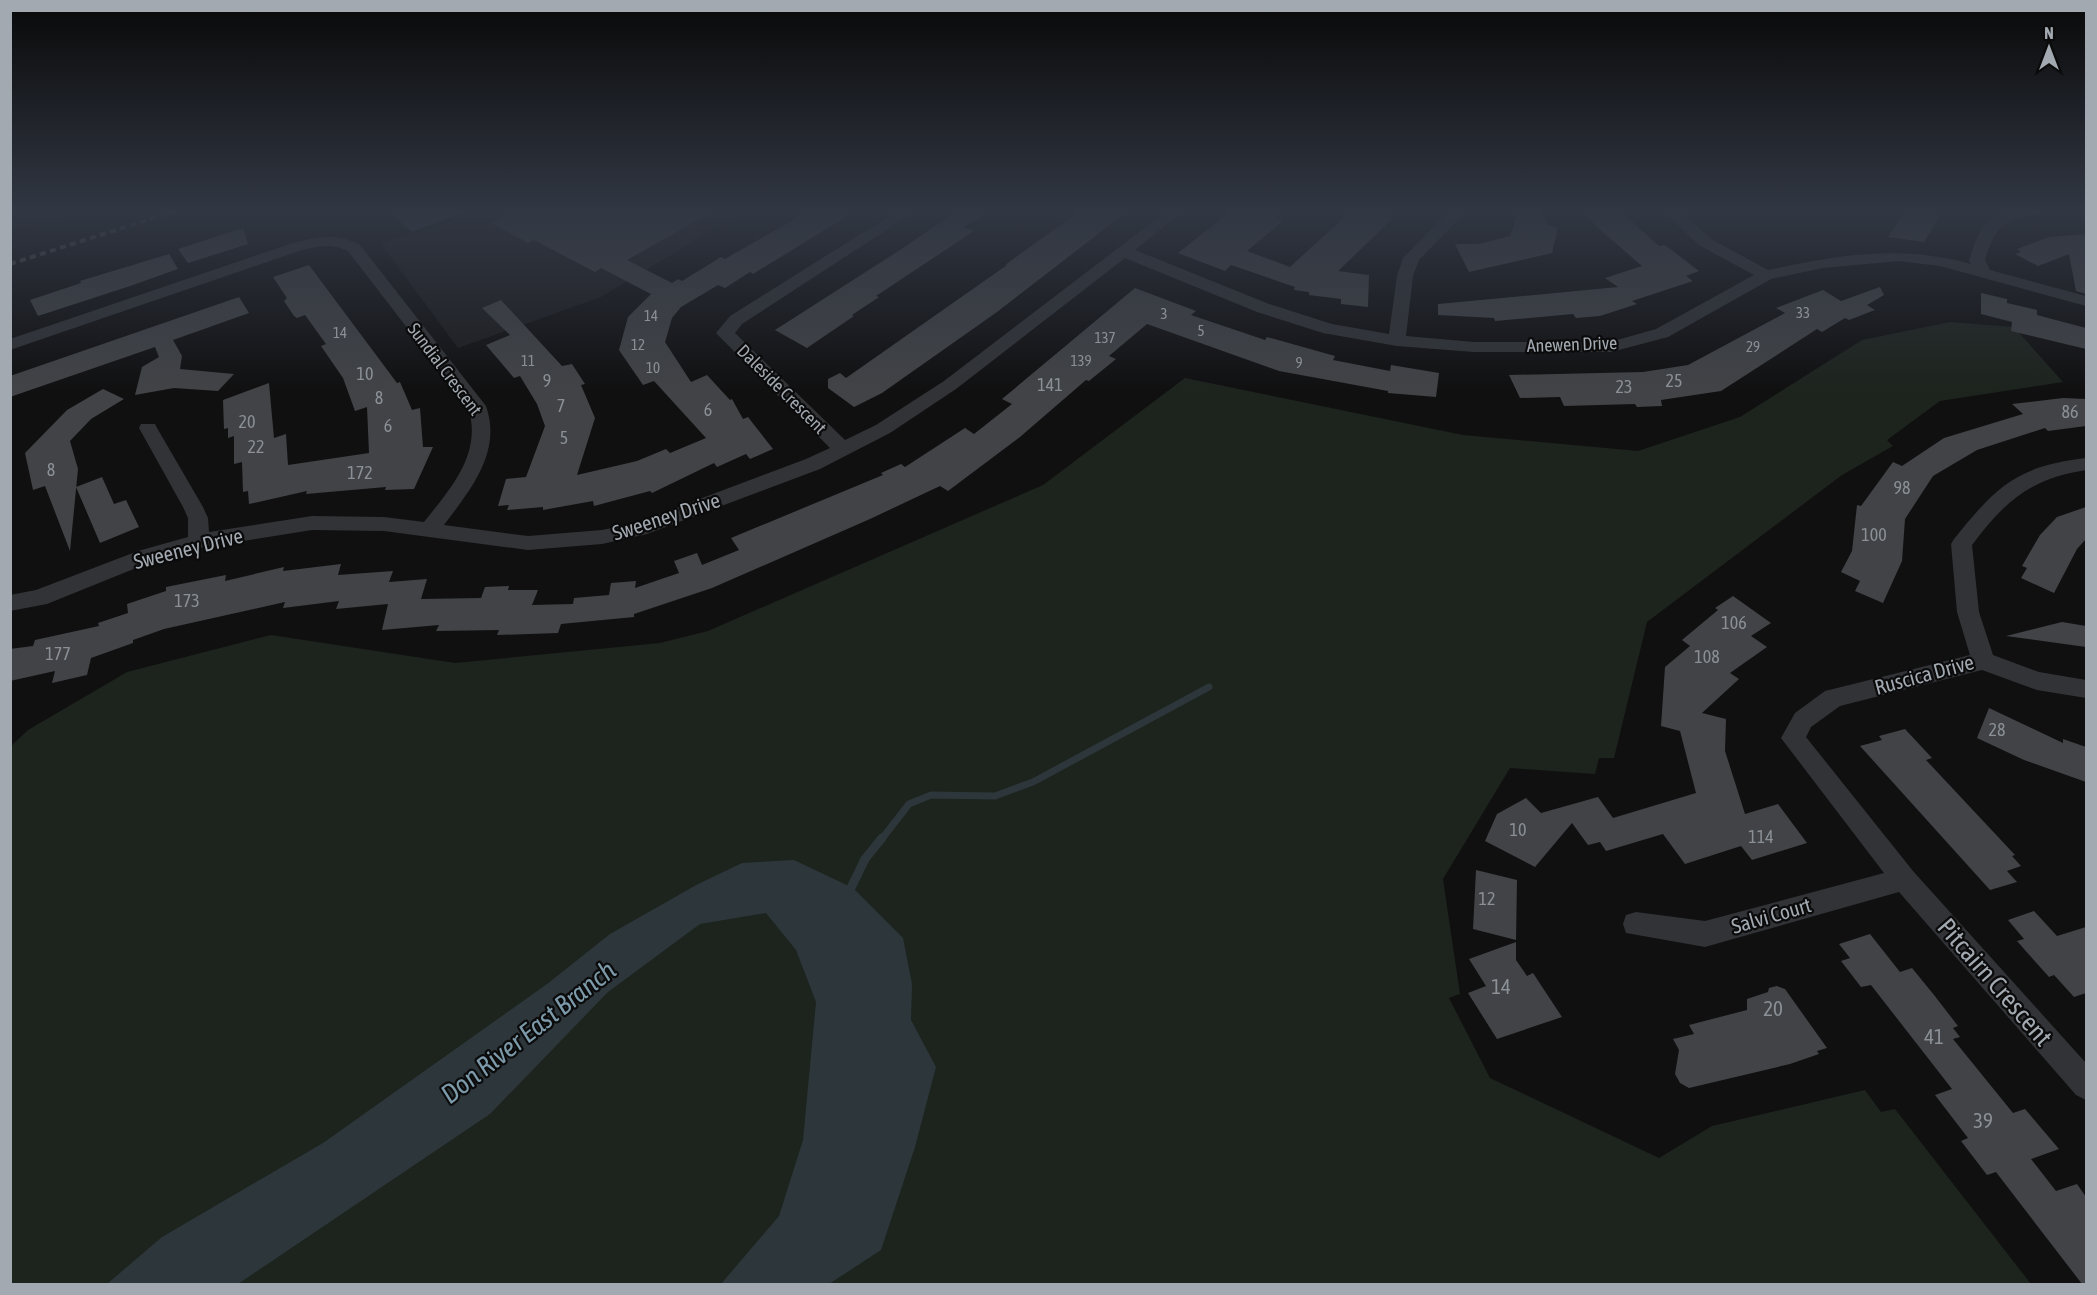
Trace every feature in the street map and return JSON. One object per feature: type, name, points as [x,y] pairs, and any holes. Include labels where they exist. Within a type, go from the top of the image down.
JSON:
[{"type":"street","name":"Sundial Crescent","points":[[10,345],[230,270]]},
{"type":"street","name":"Sundial Crescent","points":[[371,270],[477,406],[484,421],[483,439],[476,460],[429,530]]},
{"type":"street","name":"Daleside Crescent","points":[[814,270],[736,320],[725,333],[843,450]]},
{"type":"street","name":"Sweeney Drive","points":[[10,603],[39,598],[145,556],[199,541],[312,523],[363,522],[528,543],[602,537],[640,529],[843,450],[883,429],[950,386],[1097,270]]},
{"type":"street","name":"Anewen Drive","points":[[1170,270],[1263,308],[1329,329],[1397,341],[1474,346],[1611,346],[1662,333],[1766,274],[1784,270]]},
{"type":"street","points":[[1397,341],[1407,270]]},
{"type":"street","points":[[1759,270],[1766,274]]},
{"type":"street","name":"Anewen Drive","points":[[1975,270],[2086,300]]},
{"type":"street","points":[[148,428],[194,507],[198,518],[199,541]]},
{"type":"street","name":"Ruscica Drive","points":[[1905,879],[1793,738],[1803,720],[1833,698],[1983,661],[1968,612],[1961,544],[1991,506],[2027,480],[2064,466],[2086,464]]},
{"type":"street","points":[[1983,661],[2037,681],[2086,689]]},
{"type":"street","name":"Salvi Court","points":[[1636,924],[1705,934],[1905,879]]},
{"type":"street","name":"Pitcairn Crescent","points":[[1905,879],[2086,1085]]},
{"type":"shaded area","points":[[401,270],[645,270],[601,297],[458,348]]},
{"type":"shaded area","points":[[1950,322],[2014,327],[2063,382],[1940,401],[1887,440],[1893,446],[1842,475],[1647,622],[1614,758],[1599,758],[1595,774],[1510,768],[1443,879],[1460,994],[1449,998],[1490,1078],[1659,1158],[1712,1126],[1865,1090],[1881,1112],[1895,1109],[2031,1284],[11,1284],[11,746],[28,730],[127,672],[271,635],[455,663],[660,643],[708,631],[1043,485],[1185,378],[1463,435],[1638,451],[1740,417],[1862,340]]},
{"type":"water","name":"Don River East Branch","points":[[794,860],[853,888],[903,938],[912,984],[911,1020],[936,1067],[915,1147],[881,1250],[829,1284],[721,1284],[779,1216],[803,1140],[816,1002],[796,950],[766,913],[700,924],[608,992],[490,1114],[238,1284],[107,1284],[162,1237],[323,1143],[547,984],[610,934],[698,884],[742,863]]},
{"type":"building","points":[[115,270],[174,270],[38,316],[30,300],[81,283],[80,281]]},
{"type":"building","points":[[293,270],[313,270],[397,383],[400,382],[412,410],[420,408],[423,447],[433,447],[414,489],[385,490],[386,487],[306,494],[307,491],[249,504],[248,491],[243,492],[242,462],[234,464],[234,436],[228,438],[228,428],[224,429],[223,400],[269,383],[274,438],[286,434],[288,465],[369,453],[367,407],[355,411],[343,378],[321,346],[326,344],[305,315],[297,318],[294,316],[284,301],[287,298],[273,277]]},
{"type":"building","points":[[606,270],[647,270],[672,283],[678,279],[682,281],[699,270],[759,270],[753,274],[750,272],[725,288],[718,285],[681,307],[672,318],[665,342],[691,382],[707,375],[730,400],[732,399],[743,419],[748,417],[773,449],[750,459],[746,454],[717,467],[714,463],[652,493],[650,491],[594,506],[593,501],[543,510],[543,507],[507,510],[509,505],[498,506],[506,479],[526,477],[545,426],[537,404],[520,376],[514,378],[486,345],[510,335],[482,308],[501,300],[562,366],[572,364],[585,384],[581,385],[595,418],[577,475],[637,461],[666,449],[670,453],[706,438],[654,381],[643,385],[619,350],[628,317],[651,294]]},
{"type":"building","points":[[868,270],[915,270],[876,296],[879,297],[807,348],[775,330]]},
{"type":"building","points":[[999,270],[1051,270],[997,312],[882,393],[854,407],[828,388],[828,379],[840,373],[846,378]]},
{"type":"building","points":[[1247,270],[1339,270],[1369,275],[1368,307],[1341,304],[1341,299],[1309,295],[1309,292],[1294,290],[1295,287]]},
{"type":"building","points":[[1628,270],[1699,271],[1686,276],[1693,281],[1632,301],[1637,304],[1600,316],[1576,318],[1573,314],[1495,321],[1494,318],[1438,315],[1438,304],[1618,287],[1605,278]]},
{"type":"building","points":[[2072,270],[2086,270],[2086,294],[2076,291]]},
{"type":"building","points":[[1880,287],[1884,295],[1867,305],[1875,310],[1849,320],[1845,318],[1822,332],[1817,329],[1721,391],[1661,400],[1662,406],[1637,407],[1635,404],[1564,406],[1560,397],[1520,398],[1509,375],[1643,372],[1688,365],[1785,313],[1776,308],[1823,290],[1841,301]]},
{"type":"building","points":[[1135,288],[1196,311],[1191,315],[1265,340],[1267,337],[1335,356],[1333,360],[1390,371],[1391,365],[1439,373],[1436,397],[1388,393],[1388,391],[1279,371],[1147,324],[1109,356],[1116,359],[1089,381],[1086,380],[1020,437],[948,491],[940,486],[712,588],[634,614],[634,617],[561,624],[558,633],[497,635],[499,630],[436,631],[439,625],[382,630],[388,604],[336,609],[339,601],[283,608],[285,602],[164,629],[133,640],[133,643],[91,658],[87,675],[52,683],[55,671],[10,681],[10,649],[33,646],[35,640],[99,626],[98,623],[128,613],[127,604],[166,591],[166,587],[226,575],[225,581],[284,567],[283,571],[341,564],[338,575],[393,571],[389,582],[427,579],[421,599],[481,598],[485,587],[509,586],[508,590],[538,590],[532,605],[573,604],[574,598],[609,595],[611,583],[636,581],[635,588],[679,573],[674,561],[697,553],[702,565],[739,550],[731,538],[883,475],[881,473],[901,464],[905,467],[965,428],[974,434],[1012,404],[1002,399]]},
{"type":"building","points":[[1981,293],[2007,299],[2007,303],[2037,310],[2037,315],[2086,328],[2086,349],[2011,331],[2012,322],[1981,314]]},
{"type":"building","points":[[239,297],[249,313],[173,340],[182,356],[180,369],[234,374],[218,391],[174,388],[135,395],[142,367],[159,357],[155,347],[10,397],[10,376]]},
{"type":"building","points":[[103,389],[124,399],[91,419],[70,441],[78,469],[70,551],[45,486],[33,490],[25,453],[67,410]]},
{"type":"building","points":[[2063,398],[2086,399],[2086,426],[2048,431],[2045,428],[1977,450],[1933,476],[1905,519],[1902,561],[1883,603],[1855,591],[1860,581],[1841,572],[1852,551],[1857,505],[1861,506],[1893,462],[1902,466],[1944,438],[2023,414],[2012,404]]},
{"type":"building","points":[[102,477],[114,504],[126,500],[139,527],[100,543],[76,487]]},
{"type":"building","points":[[2086,507],[2086,539],[2077,549],[2054,593],[2021,578],[2027,568],[2022,566],[2040,535],[2057,517]]},
{"type":"building","points":[[1733,596],[1771,623],[1751,636],[1767,647],[1730,673],[1739,679],[1702,713],[1726,719],[1725,751],[1745,814],[1778,804],[1807,843],[1752,860],[1741,846],[1685,864],[1663,834],[1606,851],[1600,842],[1588,845],[1572,823],[1535,867],[1485,841],[1497,814],[1526,798],[1541,813],[1598,797],[1613,818],[1696,793],[1680,731],[1661,726],[1665,667],[1690,646],[1682,640],[1718,610],[1715,608]]},
{"type":"building","points":[[2062,622],[2086,626],[2086,647],[2006,636]]},
{"type":"building","points":[[1989,708],[2063,743],[2063,739],[2086,747],[2086,782],[2024,760],[1977,738]]},
{"type":"building","points":[[1905,729],[1932,758],[1926,760],[2015,855],[2012,856],[2021,866],[2007,871],[2017,882],[1990,890],[1860,746],[1882,740],[1879,736]]},
{"type":"building","points":[[1476,870],[1517,880],[1516,940],[1473,929]]},
{"type":"building","points":[[2034,911],[2057,936],[2086,927],[2086,993],[2074,997],[2054,975],[2049,977],[2017,941],[2024,939],[2008,920]]},
{"type":"building","points":[[1870,934],[1900,972],[1912,968],[1934,995],[1958,1026],[1953,1028],[1960,1037],[1953,1039],[2013,1113],[2025,1109],[2059,1149],[2031,1159],[2056,1191],[2077,1184],[2086,1197],[2086,1284],[2082,1284],[1996,1172],[1987,1175],[1961,1141],[1968,1138],[1935,1095],[1952,1089],[1871,985],[1861,987],[1841,961],[1850,958],[1839,944]]},
{"type":"building","points":[[1516,942],[1516,960],[1527,976],[1533,973],[1562,1017],[1497,1039],[1468,993],[1486,986],[1469,959]]},
{"type":"building","points":[[1777,986],[1785,989],[1827,1048],[1817,1051],[1819,1054],[1790,1064],[1689,1088],[1680,1083],[1675,1074],[1679,1050],[1673,1039],[1694,1034],[1689,1025],[1747,1010],[1747,999],[1768,992],[1769,988]]},
{"type":"waterway","points":[[881,840],[909,804],[931,795],[995,796],[1033,782],[1209,687]]},
{"type":"waterway","points":[[848,894],[865,859],[882,838]]}]
